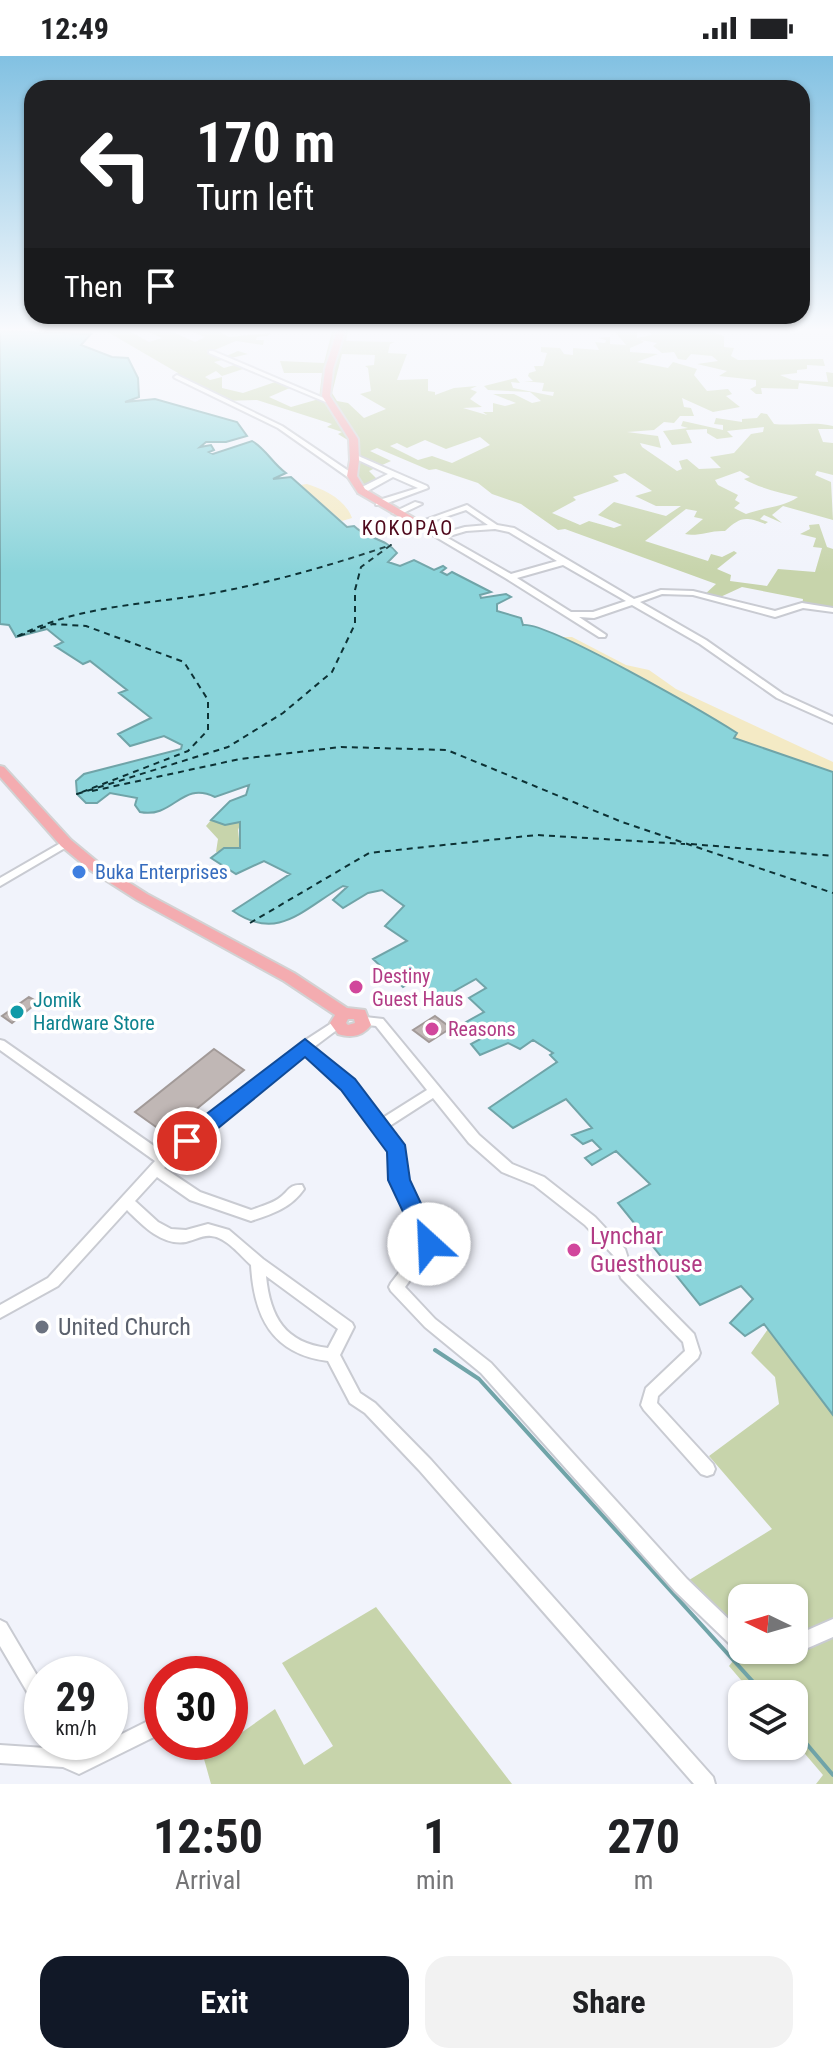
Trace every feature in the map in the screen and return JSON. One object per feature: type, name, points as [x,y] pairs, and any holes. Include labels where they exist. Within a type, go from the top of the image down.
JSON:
[{"type":"main road","points":[[337,412],[354,433],[356,457],[352,476],[361,491],[418,524]]},
{"type":"main road","points":[[0,770],[66,843],[95,867],[142,897],[289,977],[341,1018],[349,1031],[360,1029],[365,1021]]},
{"type":"street","points":[[248,412],[280,427],[352,476]]},
{"type":"street","points":[[356,457],[424,488],[379,503]]},
{"type":"street","points":[[361,491],[393,474]]},
{"type":"street","points":[[396,513],[418,504]]},
{"type":"street","points":[[418,524],[467,507],[495,527]]},
{"type":"street","points":[[418,524],[572,614],[602,635]]},
{"type":"street","points":[[441,536],[465,529],[495,527],[511,530],[703,642],[780,696],[833,720]]},
{"type":"street","points":[[510,577],[564,562]]},
{"type":"street","points":[[572,614],[594,615],[661,592],[677,592],[775,614],[802,605],[833,610]]},
{"type":"street","points":[[2,879],[66,843]]},
{"type":"street","points":[[0,1312],[53,1282],[161,1165],[341,1018]]},
{"type":"street","points":[[365,1021],[379,1022],[388,1031],[474,1139],[507,1168],[539,1181],[590,1221],[620,1253],[626,1274],[689,1339],[693,1353],[651,1393],[649,1405],[707,1469]]},
{"type":"street","points":[[0,1044],[161,1165],[195,1196],[251,1216],[282,1204],[297,1189]]},
{"type":"street","points":[[305,1046],[348,1084],[398,1150],[399,1180],[429,1244],[396,1287],[430,1323],[486,1368],[681,1585],[728,1630]]},
{"type":"street","points":[[381,1125],[434,1091]]},
{"type":"street","points":[[127,1202],[151,1226],[169,1235],[182,1237],[209,1229],[229,1238],[258,1263],[347,1327],[332,1355]]},
{"type":"street","points":[[258,1263],[258,1296],[268,1319],[295,1347],[332,1355],[355,1398],[370,1408],[425,1465],[706,1784]]},
{"type":"street","points":[[808,1639],[833,1628]]},
{"type":"street","points":[[0,1629],[24,1670]]},
{"type":"street","points":[[79,1765],[144,1732]]},
{"type":"street","points":[[0,1754],[63,1758],[79,1765]]},
{"type":"street","points":[[76,1760],[79,1765]]},
{"type":"green space","points":[[293,412],[357,412],[364,418],[380,412],[475,412],[487,415],[483,412],[692,412],[694,416],[680,416],[674,423],[664,422],[654,430],[627,432],[658,436],[661,448],[640,443],[677,471],[682,469],[679,461],[687,459],[699,469],[721,468],[710,457],[734,453],[751,434],[763,432],[764,427],[727,431],[733,437],[717,439],[707,433],[707,429],[686,430],[692,443],[672,445],[663,431],[688,428],[681,426],[683,421],[723,430],[723,425],[714,424],[716,418],[742,422],[742,419],[757,418],[761,413],[767,414],[774,424],[833,426],[833,429],[818,429],[823,442],[833,443],[833,475],[817,471],[815,475],[831,482],[833,520],[783,506],[772,515],[782,523],[764,515],[760,519],[768,522],[765,524],[742,520],[725,531],[690,535],[685,534],[703,519],[694,517],[697,511],[686,509],[645,541],[708,561],[711,554],[722,557],[734,551],[737,553],[717,569],[731,575],[730,581],[767,586],[778,569],[815,572],[822,548],[813,547],[816,538],[800,534],[810,529],[809,525],[819,524],[827,547],[833,549],[833,610],[802,605],[803,599],[742,587],[716,599],[704,595],[716,584],[565,529],[558,530],[521,504],[492,494],[478,483],[436,469],[429,470],[377,448],[370,451],[391,461],[369,471],[378,480],[361,491],[352,476],[351,442],[338,434],[342,432],[327,427],[332,424]],"holes":[[[480,437],[490,445],[452,463],[432,456],[418,460],[390,446],[397,443],[407,448],[425,440],[446,449]],[[740,471],[750,477],[744,479],[750,482],[798,497],[746,514],[734,508],[740,503],[735,500],[738,495],[718,485],[715,480]],[[625,473],[652,491],[635,496],[656,506],[681,506],[666,516],[614,502],[598,515],[622,525],[614,528],[589,521],[580,525],[552,513],[576,500],[573,497],[619,481],[613,476]]]},
{"type":"green space","points":[[211,820],[225,825],[241,822],[238,830],[240,848],[216,852],[218,839],[206,826]]},
{"type":"green space","points":[[768,1329],[833,1415],[833,1784],[816,1784],[823,1775],[808,1757],[808,1680],[741,1680],[729,1666],[808,1664],[808,1584],[728,1584],[728,1630],[681,1585],[772,1529],[709,1456],[779,1404],[775,1377],[751,1353]]},
{"type":"green space","points":[[376,1607],[512,1784],[211,1784],[204,1760],[248,1760],[248,1728],[275,1709],[304,1765],[333,1746],[282,1663]]},
{"type":"sand","points":[[307,484],[339,500],[352,518],[342,521],[300,485]]},
{"type":"sand","points":[[561,637],[572,637],[626,665],[649,670],[676,689],[833,762],[833,772],[734,738],[736,732]]},
{"type":"water","points":[[0,412],[200,412],[237,422],[247,436],[226,442],[206,442],[200,447],[211,445],[214,450],[209,452],[213,454],[252,441],[286,473],[273,479],[291,477],[347,527],[354,526],[393,548],[397,553],[388,562],[400,566],[414,560],[434,570],[443,566],[446,568],[441,572],[447,575],[452,572],[491,592],[480,595],[481,598],[506,594],[511,597],[497,604],[497,611],[521,618],[523,625],[562,638],[628,670],[737,733],[734,738],[833,772],[833,1415],[764,1324],[745,1336],[730,1323],[753,1299],[741,1286],[700,1305],[618,1203],[650,1184],[616,1151],[592,1165],[585,1158],[601,1149],[592,1140],[583,1144],[572,1135],[592,1128],[566,1099],[513,1128],[489,1108],[557,1062],[550,1055],[553,1053],[533,1040],[520,1049],[508,1043],[480,1055],[471,1044],[486,1036],[476,1026],[456,1035],[450,1031],[484,1012],[469,998],[486,988],[476,979],[440,999],[414,980],[403,987],[373,959],[407,941],[385,926],[404,906],[382,890],[368,893],[343,908],[333,900],[347,887],[343,886],[302,913],[277,923],[263,924],[233,911],[290,874],[264,861],[236,874],[211,858],[224,848],[240,848],[240,822],[225,825],[211,820],[230,801],[246,795],[249,785],[215,797],[194,793],[152,813],[140,812],[135,805],[137,798],[110,793],[97,803],[86,803],[77,794],[76,781],[84,774],[181,749],[182,745],[164,736],[130,746],[118,734],[151,718],[119,693],[127,690],[90,661],[83,664],[55,646],[63,642],[47,629],[16,637],[9,625],[0,624]]},
{"type":"building","name":"Jomik Hardware Store","points":[[29,997],[38,1002],[12,1023],[2,1016]]},
{"type":"building","name":"Reasons","points":[[435,1016],[451,1028],[429,1042],[413,1030]]},
{"type":"building","points":[[214,1049],[244,1070],[166,1134],[135,1112]]},
{"type":"waterway","points":[[435,1350],[479,1379],[751,1680]]},
{"type":"waterway","points":[[808,1746],[833,1775]]},
{"type":"ferry route","points":[[391,545],[361,567],[355,590],[355,624],[332,672],[283,713],[228,747],[77,794],[188,751],[208,730],[208,700],[184,662],[86,626],[53,624],[16,637],[65,618],[115,607],[241,588],[306,572],[391,545]]},
{"type":"ferry route","points":[[92,791],[240,759],[341,747],[447,750],[622,822],[833,893]]},
{"type":"ferry route","points":[[250,923],[369,853],[537,835],[685,844]]},
{"type":"ferry route","points":[[691,844],[833,856]]},
{"type":"place","name":"Buka Enterprises","points":[[79,872]]},
{"type":"place","name":"Destiny Guest Haus","points":[[356,987]]},
{"type":"place","name":"Jomik Hardware Store","points":[[17,1012]]},
{"type":"place","name":"Reasons","points":[[432,1029]]},
{"type":"place","name":"Lynchar Guesthouse","points":[[574,1250]]},
{"type":"place","name":"United Church","points":[[42,1327]]},
{"type":"district","name":"KOKOPAO","points":[[408,528]]},
{"type":"route","points":[[187,1141],[305,1046],[348,1084],[398,1150],[399,1180],[429,1244]]}]
